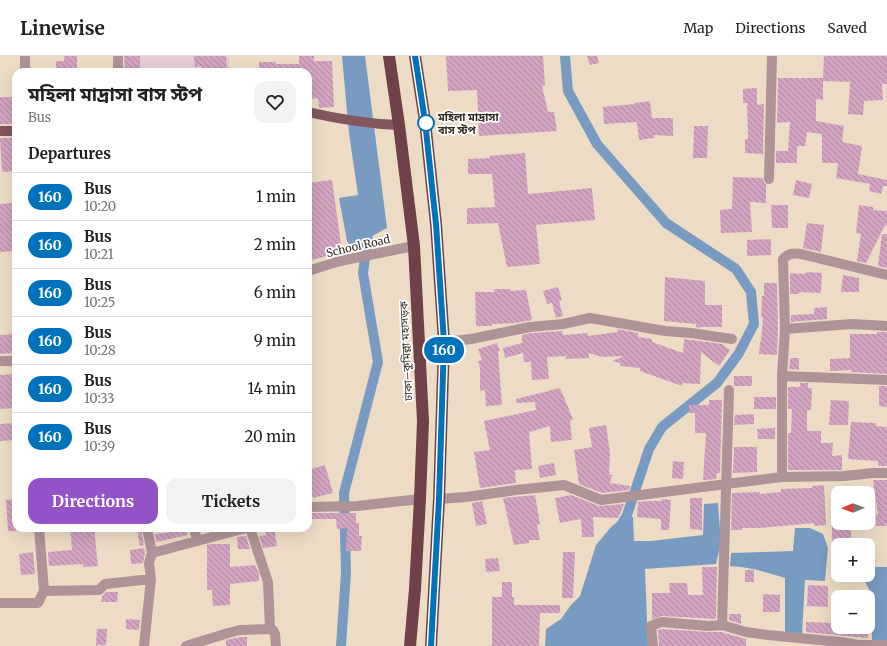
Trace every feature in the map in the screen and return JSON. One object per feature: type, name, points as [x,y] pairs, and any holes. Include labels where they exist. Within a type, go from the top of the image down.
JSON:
[{"type":"highway","name":"ঢাকা–কুমিল্লা মহাসড়ক","points":[[389,56],[414,246],[423,421],[415,589],[410,646]]},
{"type":"highway","points":[[415,56],[425,121],[436,224],[444,342],[439,499],[431,646]]},
{"type":"main road","points":[[312,113],[338,119],[399,125]]},
{"type":"main road","points":[[0,131],[12,131]]},
{"type":"street","points":[[24,68],[25,56]]},
{"type":"street","points":[[118,56],[118,68]]},
{"type":"street","points":[[769,178],[772,56]]},
{"type":"street","name":"School Road","points":[[312,270],[340,261],[414,246]]},
{"type":"street","points":[[782,477],[782,376],[785,329],[783,259],[792,253],[801,254],[887,275]]},
{"type":"street","points":[[444,342],[471,339],[530,327],[563,324],[590,318],[665,331],[732,339]]},
{"type":"street","points":[[785,329],[852,324],[887,326]]},
{"type":"street","points":[[0,361],[12,361]]},
{"type":"street","points":[[782,376],[887,380]]},
{"type":"street","points":[[722,625],[729,390]]},
{"type":"street","points":[[439,499],[564,485],[601,500],[782,477],[844,476],[887,473]]},
{"type":"street","points":[[312,507],[357,506],[420,499]]},
{"type":"street","points":[[0,603],[38,603],[44,591],[39,532]]},
{"type":"street","points":[[144,646],[151,579],[149,563],[152,553],[148,532]]},
{"type":"street","points":[[195,532],[197,540]]},
{"type":"street","points":[[152,553],[230,532]]},
{"type":"street","points":[[251,532],[268,582],[270,629],[275,634],[276,646]]},
{"type":"street","points":[[44,591],[99,590],[105,584],[151,579]]},
{"type":"street","points":[[652,646],[651,626],[661,622],[709,626],[722,625],[746,632],[768,635],[858,645],[887,645]]},
{"type":"street","points":[[186,646],[240,630],[270,629]]},
{"type":"shaded area","points":[[125,56],[229,56],[230,68],[126,68]]},
{"type":"water","points":[[342,56],[365,56],[387,228],[364,240],[349,244],[347,241],[339,198],[358,195],[349,133]]},
{"type":"water","points":[[718,503],[721,543],[716,564],[645,569],[648,646],[545,646],[546,629],[561,619],[571,605],[580,596],[596,545],[611,527],[622,518],[633,517],[634,541],[651,541],[703,535],[704,504]]},
{"type":"water","points":[[795,528],[810,528],[823,534],[828,548],[825,581],[805,580],[802,635],[785,632],[785,578],[758,570],[730,566],[731,553],[793,551]]},
{"type":"water","points":[[875,567],[887,567],[887,642],[872,642],[872,634],[875,634],[875,590],[869,590],[865,582],[875,582]]},
{"type":"building","points":[[64,56],[77,56],[77,68],[56,68],[56,61],[64,61]]},
{"type":"building","points":[[124,56],[140,56],[140,68],[125,68]]},
{"type":"building","points":[[194,56],[226,56],[227,68],[202,68],[202,66],[195,67]]},
{"type":"building","points":[[299,56],[314,56],[314,61],[332,61],[334,107],[319,108],[318,98],[312,99],[312,68],[259,68],[259,62],[299,64]]},
{"type":"building","points":[[446,56],[543,56],[545,85],[542,86],[548,112],[554,112],[557,131],[479,136],[477,90],[448,91]]},
{"type":"building","points":[[587,56],[597,56],[599,63],[590,65]]},
{"type":"building","points":[[824,56],[887,56],[887,84],[882,84],[883,100],[864,101],[863,115],[848,114],[850,82],[823,81],[823,100],[816,99],[816,121],[844,126],[842,142],[862,146],[858,174],[887,180],[887,186],[883,186],[881,194],[869,191],[870,184],[836,178],[838,163],[822,163],[822,134],[807,132],[805,146],[797,146],[797,163],[776,163],[776,151],[788,151],[790,122],[777,123],[778,78],[823,78]]},
{"type":"building","points":[[757,88],[757,105],[764,104],[763,154],[745,153],[745,139],[748,139],[747,103],[743,103],[743,89]]},
{"type":"building","points":[[0,97],[12,97],[12,124],[0,124]]},
{"type":"building","points":[[650,101],[652,118],[673,118],[673,136],[654,135],[654,138],[639,140],[637,122],[604,124],[603,107]]},
{"type":"building","points":[[694,126],[708,126],[707,158],[693,158]]},
{"type":"building","points":[[0,138],[12,138],[12,171],[2,172]]},
{"type":"building","points":[[525,153],[528,194],[592,188],[595,220],[536,225],[540,264],[507,267],[498,223],[467,224],[467,208],[495,207],[492,174],[468,174],[468,159],[490,158],[490,156]]},
{"type":"building","points":[[733,177],[763,178],[766,185],[766,203],[750,202],[752,232],[721,233],[720,210],[732,209]]},
{"type":"building","points":[[332,180],[342,252],[312,260],[312,182]]},
{"type":"building","points":[[796,180],[812,184],[809,198],[793,195]]},
{"type":"building","points":[[12,203],[12,251],[0,252],[0,204]]},
{"type":"building","points":[[771,205],[788,205],[788,228],[772,228]]},
{"type":"building","points":[[859,205],[873,207],[873,210],[887,211],[887,226],[885,225],[866,263],[857,261],[861,234],[856,233]]},
{"type":"building","points":[[807,223],[824,225],[821,252],[803,248]]},
{"type":"building","points":[[882,234],[887,234],[887,268],[878,266]]},
{"type":"building","points":[[771,239],[771,255],[747,256],[747,240]]},
{"type":"building","points":[[806,272],[822,273],[821,293],[799,292],[799,294],[790,294],[790,273],[805,274]]},
{"type":"building","points":[[843,275],[859,278],[859,292],[841,292]]},
{"type":"building","points":[[665,277],[705,281],[705,305],[722,305],[722,327],[700,327],[701,328],[696,327],[696,324],[664,321]]},
{"type":"building","points":[[764,283],[777,283],[777,355],[759,354],[763,317],[761,317]]},
{"type":"building","points":[[558,287],[562,300],[559,301],[563,316],[556,318],[552,303],[547,304],[543,291]]},
{"type":"building","points":[[494,289],[510,289],[510,291],[526,290],[532,320],[515,323],[492,324],[492,326],[476,326],[475,292],[494,292]]},
{"type":"building","points":[[827,307],[827,319],[791,322],[791,315],[814,314],[814,308]]},
{"type":"building","points":[[617,329],[638,333],[638,337],[652,339],[652,342],[683,353],[684,339],[722,344],[730,350],[719,366],[701,352],[700,384],[682,383],[682,386],[640,371],[640,368],[621,366],[620,363],[612,361],[622,356],[602,357],[589,353],[589,358],[566,359],[566,356],[547,357],[549,379],[532,380],[531,362],[524,362],[523,353],[505,358],[503,348],[522,343],[522,335],[562,331],[563,335],[588,333],[588,336],[618,332]]},
{"type":"building","points":[[877,332],[887,332],[887,374],[851,372],[851,370],[830,371],[830,359],[850,358],[850,334],[877,334]]},
{"type":"building","points":[[12,334],[12,353],[0,354],[0,335]]},
{"type":"building","points":[[497,343],[500,351],[498,351],[502,405],[486,406],[485,390],[480,391],[480,368],[478,361],[482,360],[478,349]]},
{"type":"building","points":[[790,358],[799,358],[799,370],[789,369]]},
{"type":"building","points":[[12,374],[12,408],[0,409],[0,375]]},
{"type":"building","points":[[734,376],[752,376],[752,386],[734,386]]},
{"type":"building","points":[[800,383],[808,383],[808,388],[812,388],[811,410],[807,410],[807,431],[821,431],[821,443],[833,443],[832,456],[842,455],[842,470],[788,470],[788,433],[791,433],[792,409],[788,409],[788,387],[800,387]]},
{"type":"building","points":[[879,386],[887,386],[887,407],[879,406]]},
{"type":"building","points":[[560,388],[573,419],[570,421],[572,440],[551,442],[550,426],[529,432],[532,469],[515,470],[516,483],[480,488],[474,452],[490,450],[484,421],[536,410],[535,402],[516,403],[516,399]]},
{"type":"building","points":[[754,397],[776,397],[776,409],[754,409]]},
{"type":"building","points":[[709,400],[722,400],[720,473],[717,473],[716,479],[703,480],[706,433],[695,433],[695,413],[689,413],[689,405],[709,405]]},
{"type":"building","points":[[831,400],[849,401],[848,425],[829,425]]},
{"type":"building","points":[[754,414],[754,424],[734,425],[735,415]]},
{"type":"building","points":[[851,422],[876,423],[876,426],[887,427],[887,466],[878,466],[878,461],[848,459]]},
{"type":"building","points":[[12,423],[12,440],[0,441],[0,424]]},
{"type":"building","points":[[606,425],[610,453],[609,474],[612,475],[610,483],[630,486],[629,490],[602,493],[579,484],[574,450],[592,447],[589,428]]},
{"type":"building","points":[[775,428],[775,439],[758,439],[757,429]]},
{"type":"building","points":[[734,447],[757,447],[757,472],[733,473]]},
{"type":"building","points":[[673,461],[684,462],[683,479],[672,478]]},
{"type":"building","points":[[554,463],[556,475],[540,478],[538,466]]},
{"type":"building","points":[[325,465],[333,493],[313,498],[312,469]]},
{"type":"building","points":[[873,480],[887,480],[887,526],[876,526],[876,515],[878,515]]},
{"type":"building","points":[[824,485],[826,525],[814,526],[814,523],[731,530],[732,493],[760,492],[760,494],[781,492],[781,489],[812,488],[812,486]]},
{"type":"building","points":[[535,495],[540,524],[537,525],[540,540],[529,540],[529,543],[514,545],[503,498]]},
{"type":"building","points":[[571,495],[599,506],[624,504],[618,518],[593,517],[594,537],[582,537],[581,519],[560,523],[555,498]]},
{"type":"building","points":[[690,498],[702,498],[702,530],[690,529]]},
{"type":"building","points":[[12,499],[12,531],[8,531],[6,500]]},
{"type":"building","points":[[662,499],[671,500],[669,530],[661,530],[661,519],[637,517],[638,502],[662,501]]},
{"type":"building","points":[[482,501],[487,524],[476,526],[472,503]]},
{"type":"building","points":[[312,513],[356,513],[356,523],[359,523],[359,536],[362,536],[361,551],[346,551],[347,528],[337,529],[336,519],[312,519]]},
{"type":"building","points":[[832,530],[851,530],[851,538],[832,538]]},
{"type":"building","points":[[70,532],[94,532],[98,566],[84,567],[83,564],[49,566],[48,552],[72,550]]},
{"type":"building","points":[[137,532],[142,532],[144,545],[140,546]]},
{"type":"building","points":[[188,532],[188,535],[156,542],[155,534]]},
{"type":"building","points":[[266,532],[275,532],[277,546],[263,548],[259,536],[266,535]]},
{"type":"building","points":[[246,536],[250,549],[238,549],[237,537]]},
{"type":"building","points":[[230,544],[230,567],[255,565],[259,574],[259,581],[230,584],[230,605],[213,606],[212,590],[207,590],[207,545]]},
{"type":"building","points":[[144,548],[145,553],[143,563],[131,564],[130,550]]},
{"type":"building","points":[[33,552],[35,574],[21,575],[19,554]]},
{"type":"building","points":[[563,552],[575,552],[573,598],[562,598]]},
{"type":"building","points":[[498,558],[500,571],[486,572],[485,559]]},
{"type":"building","points":[[702,567],[717,567],[716,619],[662,616],[652,619],[652,593],[670,593],[669,583],[687,583],[688,595],[703,595]]},
{"type":"building","points":[[745,570],[754,570],[754,582],[745,582]]},
{"type":"building","points":[[502,582],[512,582],[512,597],[514,597],[514,605],[560,605],[560,613],[540,613],[539,646],[492,646],[492,597],[502,597]]},
{"type":"building","points":[[808,585],[828,586],[828,607],[807,606]]},
{"type":"building","points":[[106,592],[118,592],[117,602],[101,602],[102,596]]},
{"type":"building","points":[[763,594],[780,595],[780,612],[763,612]]},
{"type":"building","points":[[729,614],[741,614],[741,624],[729,620]]},
{"type":"building","points":[[126,619],[140,620],[139,630],[126,629]]},
{"type":"building","points":[[806,622],[831,623],[831,634],[868,634],[868,638],[806,632]]},
{"type":"building","points":[[97,629],[107,629],[106,645],[96,645]]},
{"type":"building","points":[[658,630],[721,632],[746,639],[746,646],[659,646]]},
{"type":"building","points":[[247,637],[247,646],[226,646],[226,640]]},
{"type":"waterway","points":[[565,56],[568,91],[597,144],[666,223],[736,269],[751,292],[754,324],[739,353],[717,383],[662,427],[649,449],[627,515],[619,529]]},
{"type":"waterway","points":[[341,646],[346,573],[344,493],[378,362],[363,273],[369,226]]},
{"type":"bus line","name":"160","points":[[415,56],[425,121],[436,224],[444,342],[439,499],[431,646]]},
{"type":"place","name":"মহিলা মাদ্রাসা বাস স্টপ","points":[[426,123]]}]
